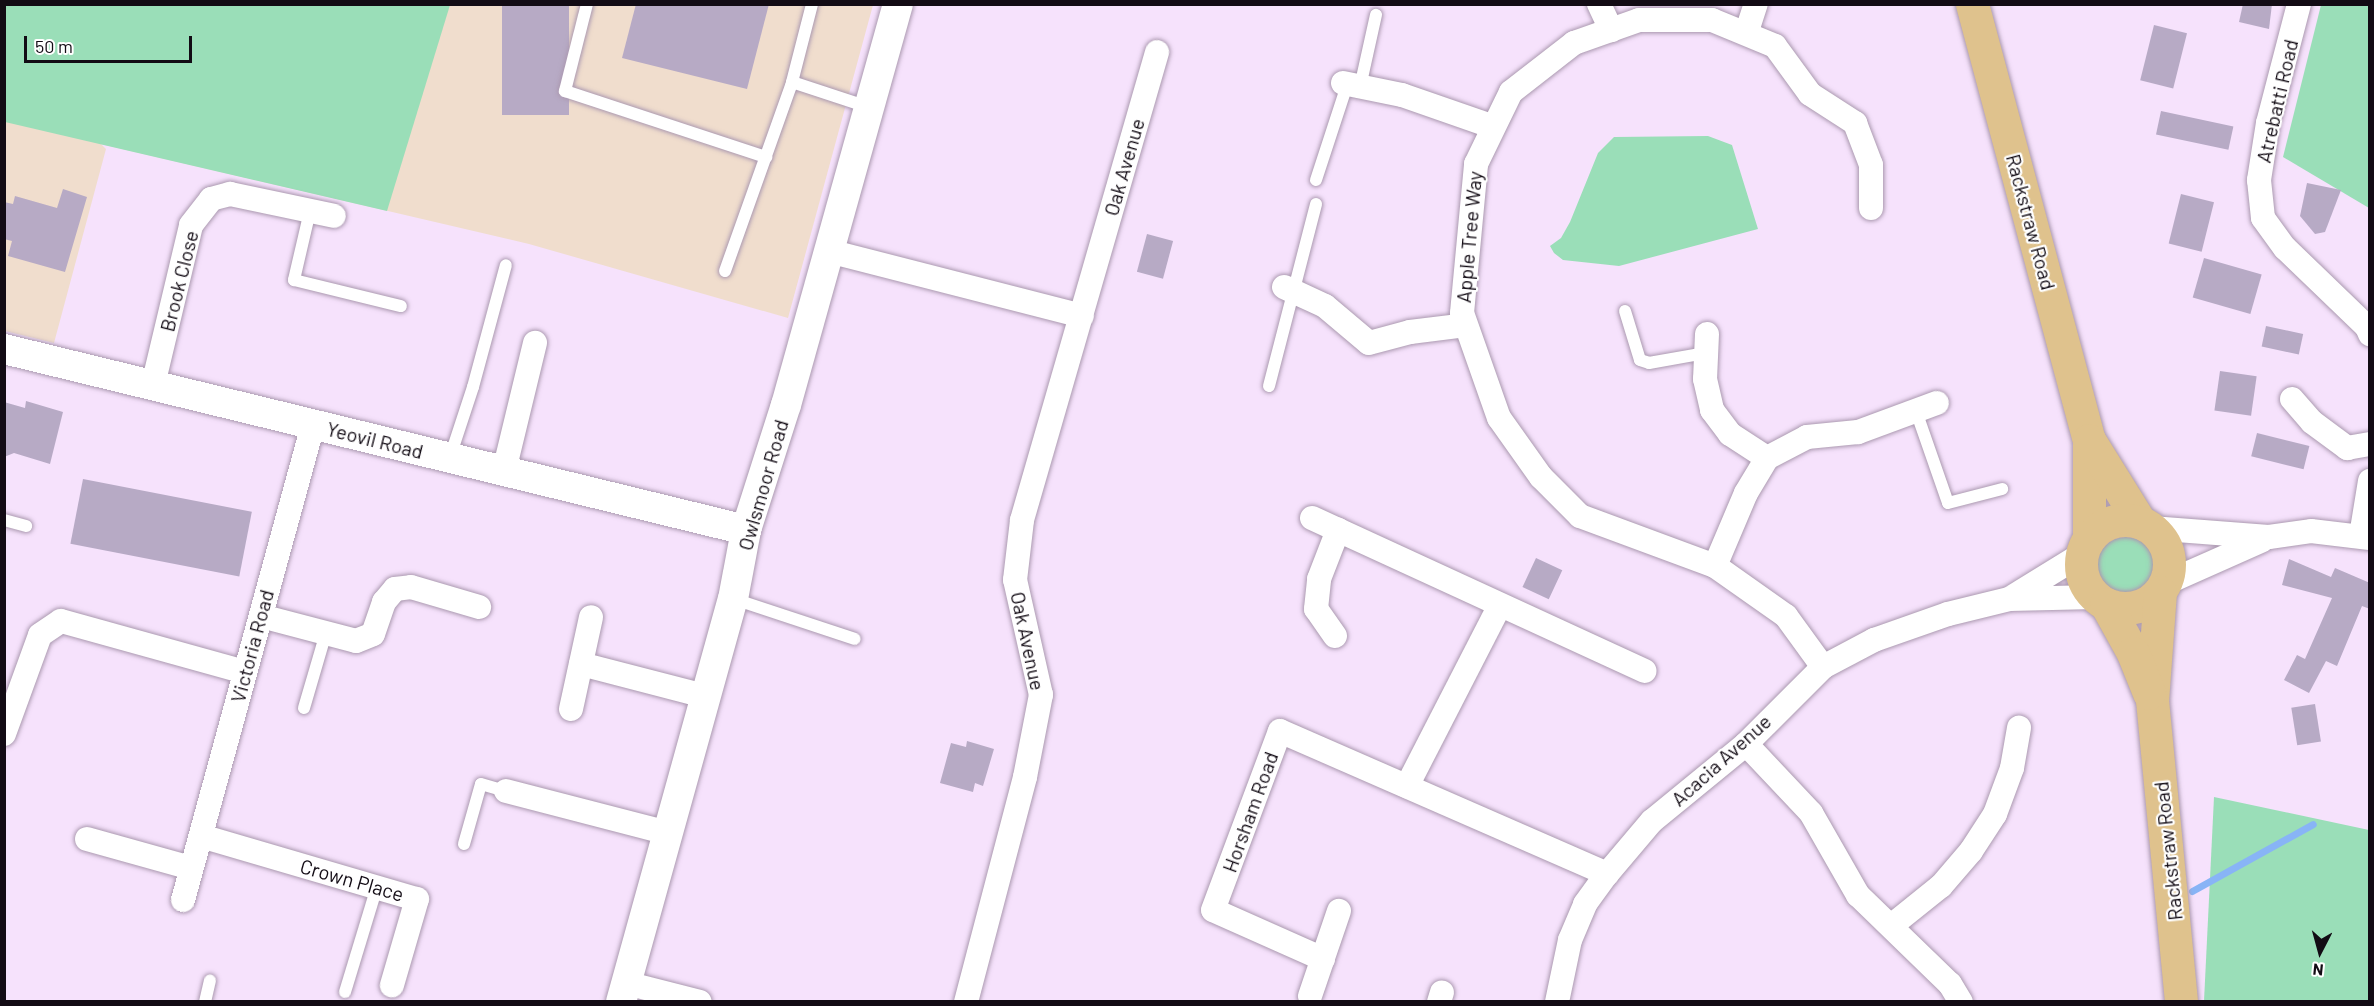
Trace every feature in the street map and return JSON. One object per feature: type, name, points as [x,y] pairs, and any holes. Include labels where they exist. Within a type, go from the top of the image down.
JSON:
[{"type":"main road","name":"Rackstraw Road","points":[[1972,4],[2089,440],[2085,546]]},
{"type":"main road","name":"Rackstraw Road","points":[[2089,440],[2146,525]]},
{"type":"main road","points":[[2115,521],[2146,525],[2168,553],[2163,587],[2139,606],[2101,601],[2083,577],[2085,546],[2115,521]]},
{"type":"main road","name":"Rackstraw Road","points":[[2163,587],[2152,700],[2181,1002]]},
{"type":"main road","name":"Rackstraw Road","points":[[2101,601],[2133,653],[2152,700]]},
{"type":"street","name":"Owlsmoor Road","points":[[624,992],[733,598],[746,530],[871,108],[898,4]]},
{"type":"street","points":[[1599,4],[1611,30]]},
{"type":"street","points":[[1747,31],[1756,4]]},
{"type":"street","name":"Atrebatti Road","points":[[2299,4],[2268,123],[2259,180],[2263,218],[2285,248],[2367,327],[2370,334]]},
{"type":"street","name":"Apple Tree Way","points":[[1823,667],[1786,616],[1715,566],[1580,516],[1541,477],[1499,418],[1466,325],[1463,305],[1476,164],[1491,126],[1511,92],[1574,43],[1639,20],[1713,20],[1747,31],[1775,46],[1810,94],[1855,123],[1871,165],[1872,208]]},
{"type":"street","name":"Oak Avenue","points":[[966,1002],[1025,777],[1041,695],[1016,580],[1022,520],[1157,52]]},
{"type":"street","points":[[1350,85],[1439,106],[1491,126]]},
{"type":"street","name":"Brook Close","points":[[153,385],[191,225],[211,199],[230,194],[334,216]]},
{"type":"street","points":[[829,251],[1082,316]]},
{"type":"street","points":[[1290,289],[1346,321],[1369,344],[1410,332],[1466,325]]},
{"type":"street","points":[[504,471],[535,343]]},
{"type":"street","points":[[1707,343],[1705,379],[1712,410],[1730,434],[1767,458]]},
{"type":"street","name":"Yeovil Road","points":[[4,349],[746,530]]},
{"type":"street","points":[[2292,399],[2312,422],[2347,448],[2370,444]]},
{"type":"street","points":[[1715,566],[1746,494],[1767,458],[1808,437],[1858,432],[1927,407]]},
{"type":"street","name":"Victoria Road","points":[[183,900],[313,424]]},
{"type":"street","points":[[2146,525],[2269,537],[2311,531],[2365,537],[2370,481]]},
{"type":"street","points":[[1312,518],[1644,671]]},
{"type":"street","points":[[1335,636],[1316,609],[1319,579],[1338,530]]},
{"type":"street","points":[[2163,587],[2269,537]]},
{"type":"street","name":"Acacia Avenue","points":[[2009,599],[2085,546]]},
{"type":"street","points":[[261,616],[356,641],[373,634],[384,602],[395,589],[411,587],[479,607]]},
{"type":"street","name":"Acacia Avenue","points":[[1557,1002],[1570,940],[1586,904],[1607,874],[1652,821],[1746,744],[1823,667],[1874,640],[1948,614],[2009,599],[2101,601]]},
{"type":"street","points":[[1407,786],[1500,605]]},
{"type":"street","points":[[571,709],[591,617]]},
{"type":"street","points":[[4,734],[40,635],[61,621],[245,672]]},
{"type":"street","points":[[581,664],[705,696]]},
{"type":"street","points":[[1891,926],[1941,886],[1971,851],[1995,814],[2012,768],[2019,728]]},
{"type":"street","name":"Horsham Road","points":[[1323,959],[1213,910],[1280,731],[1607,874]]},
{"type":"street","points":[[1746,744],[1811,813],[1858,895],[1950,984],[1961,1002]]},
{"type":"street","points":[[506,791],[668,833]]},
{"type":"street","name":"Crown Place","points":[[201,836],[417,899],[392,985]]},
{"type":"street","points":[[87,839],[192,868]]},
{"type":"street","points":[[1310,996],[1339,911]]},
{"type":"street","points":[[624,992],[700,1002]]},
{"type":"lane","points":[[587,4],[565,91],[766,157]]},
{"type":"lane","points":[[725,271],[792,82],[812,4]]},
{"type":"lane","points":[[1316,180],[1376,15]]},
{"type":"lane","points":[[792,82],[871,108]]},
{"type":"lane","points":[[1269,386],[1290,289],[1316,204]]},
{"type":"lane","points":[[310,211],[294,280],[401,306]]},
{"type":"lane","points":[[449,458],[506,265]]},
{"type":"lane","points":[[1624,312],[1640,360],[1649,363],[1707,343]]},
{"type":"lane","points":[[1927,407],[1948,503],[2002,489]]},
{"type":"lane","points":[[4,520],[26,526]]},
{"type":"lane","points":[[733,598],[855,639]]},
{"type":"lane","points":[[304,708],[326,633]]},
{"type":"lane","points":[[464,844],[481,784],[506,791]]},
{"type":"lane","points":[[345,992],[377,887]]},
{"type":"lane","points":[[205,1002],[210,981]]},
{"type":"shaded area","points":[[5,5],[873,5],[788,318],[529,244],[101,144],[106,149],[54,343],[5,331]]},
{"type":"green space","points":[[5,4],[450,5],[387,211],[5,122]]},
{"type":"green space","points":[[2321,5],[2369,5],[2369,208],[2283,157]]},
{"type":"green space","points":[[1708,136],[1732,145],[1758,229],[1619,266],[1563,260],[1554,253],[1550,246],[1561,238],[1570,222],[1598,153],[1614,137]]},
{"type":"green space","points":[[2126,537],[2143,542],[2151,550],[2156,567],[2151,584],[2143,592],[2126,597],[2109,592],[2101,584],[2096,567],[2101,550],[2109,542]]},
{"type":"green space","points":[[2214,797],[2369,830],[2369,1001],[2204,1001]]},
{"type":"building","points":[[502,4],[569,4],[569,115],[502,115]]},
{"type":"building","points":[[636,4],[769,4],[747,89],[622,58]]},
{"type":"building","points":[[2243,4],[2272,4],[2269,29],[2239,22]]},
{"type":"building","points":[[2154,25],[2187,33],[2173,89],[2140,80]]},
{"type":"building","points":[[2161,111],[2233,126],[2228,150],[2156,134]]},
{"type":"building","points":[[2307,183],[2341,190],[2325,232],[2315,234],[2300,216]]},
{"type":"building","points":[[63,189],[87,197],[65,272],[8,256],[12,241],[4,239],[4,202],[13,204],[15,196],[57,208]]},
{"type":"building","points":[[2181,194],[2214,202],[2202,252],[2169,243]]},
{"type":"building","points":[[1147,234],[1173,241],[1163,279],[1137,272]]},
{"type":"building","points":[[2204,258],[2262,275],[2250,314],[2193,297]]},
{"type":"building","points":[[2266,326],[2303,334],[2299,354],[2262,347]]},
{"type":"building","points":[[2220,371],[2257,376],[2251,416],[2214,411]]},
{"type":"building","points":[[26,401],[63,412],[50,464],[14,453],[4,457],[4,402],[25,408]]},
{"type":"building","points":[[2257,433],[2309,446],[2304,469],[2251,456]]},
{"type":"building","points":[[83,479],[252,512],[239,577],[70,544]]},
{"type":"building","points":[[1536,558],[1562,570],[1549,599],[1522,587]]},
{"type":"building","points":[[2289,559],[2331,577],[2335,568],[2370,583],[2370,609],[2362,606],[2337,666],[2326,661],[2309,693],[2284,680],[2297,655],[2305,659],[2332,598],[2282,585]]},
{"type":"building","points":[[2315,704],[2321,742],[2297,745],[2291,708]]},
{"type":"building","points":[[967,741],[994,749],[983,786],[975,783],[973,792],[940,783],[951,743],[966,747]]},
{"type":"waterway","points":[[2192,891],[2313,824]]}]
